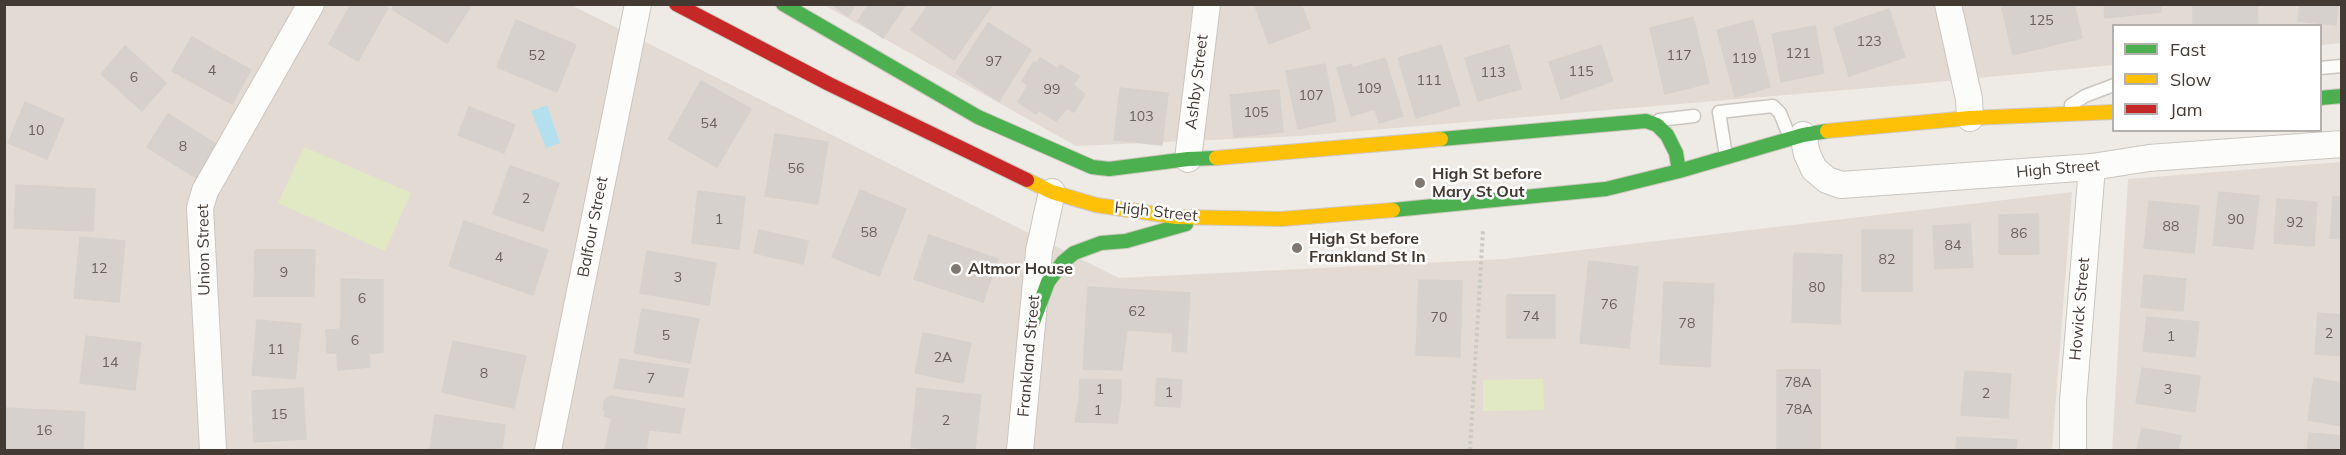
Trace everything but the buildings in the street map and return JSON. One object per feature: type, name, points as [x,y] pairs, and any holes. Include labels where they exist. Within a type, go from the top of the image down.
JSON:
[{"type":"main road","name":"High Street","points":[[676,4],[829,84],[1052,192],[1096,205],[1146,214],[1281,219],[1425,208],[1606,189],[1679,171],[1797,136],[1851,128],[1971,118],[2112,112]]},
{"type":"main road","points":[[783,4],[978,117],[1092,167],[1109,169],[1188,159],[1243,157],[1646,121],[1656,125],[1667,135],[1676,153],[1679,171]]},
{"type":"main road","points":[[2322,98],[2342,96]]},
{"type":"main road","points":[[1032,325],[1048,282],[1063,262],[1074,253],[1101,243],[1126,241],[1208,218]]},
{"type":"street","name":"Union Street","points":[[213,450],[200,208],[205,191],[311,4]]},
{"type":"street","name":"Balfour Street","points":[[548,450],[638,4]]},
{"type":"street","name":"Ashby Street","points":[[1188,159],[1207,4]]},
{"type":"street","points":[[1948,4],[1971,118]]},
{"type":"street","name":"High Street","points":[[1797,136],[1814,169],[1827,180],[1841,185],[2091,167],[2149,159],[2342,144]]},
{"type":"street","name":"Howick Street","points":[[2073,450],[2073,401],[2091,167]]},
{"type":"street","name":"Frankland Street","points":[[1020,450],[1039,251],[1052,192]]},
{"type":"lane","points":[[703,19],[710,4]]},
{"type":"lane","points":[[2322,68],[2342,66]]},
{"type":"lane","points":[[2056,116],[2085,96],[2112,85]]},
{"type":"lane","points":[[1726,157],[1719,112],[1773,106],[1797,136]]},
{"type":"lane","points":[[1646,121],[1694,116]]},
{"type":"path","points":[[1470,450],[1483,230]]},
{"type":"shaded area","points":[[2341,4],[2342,43],[2322,45],[2322,24],[2112,24],[2112,65],[1301,136],[1076,146],[824,5]]},
{"type":"shaded area","points":[[4,5],[571,5],[1119,278],[1504,259],[2072,192],[2052,450],[5,450]]},
{"type":"shaded area","points":[[2341,162],[2341,450],[2112,450],[2128,179]]},
{"type":"green space","points":[[304,147],[411,193],[385,251],[278,203]]},
{"type":"green space","points":[[1543,379],[1544,410],[1483,411],[1483,380]]},
{"type":"water","points":[[547,105],[560,143],[546,148],[531,111]]},
{"type":"traffic: fast","points":[[783,4],[978,117],[1092,167],[1109,169],[1188,159],[1216,158]]},
{"type":"traffic: fast","points":[[2322,98],[2342,96]]},
{"type":"traffic: fast","points":[[1441,139],[1646,121],[1657,125],[1667,135],[1676,153],[1679,171]]},
{"type":"traffic: fast","points":[[1393,210],[1606,189],[1679,171],[1803,135],[1827,131]]},
{"type":"traffic: fast","points":[[1032,325],[1048,282],[1063,262],[1074,253],[1101,243],[1126,241],[1186,224]]},
{"type":"traffic: slow","points":[[1827,131],[1970,118],[2112,112]]},
{"type":"traffic: slow","points":[[1216,158],[1441,139]]},
{"type":"traffic: slow","points":[[1027,180],[1052,192],[1096,205],[1176,217],[1281,219],[1393,210]]},
{"type":"traffic: jam","points":[[676,4],[829,84],[1027,180]]},
{"type":"place","name":"High St before Mary St Out","points":[[1420,183]]},
{"type":"place","name":"High St before Frankland St In","points":[[1297,248]]},
{"type":"place","name":"Altmor House","points":[[956,269]]}]
